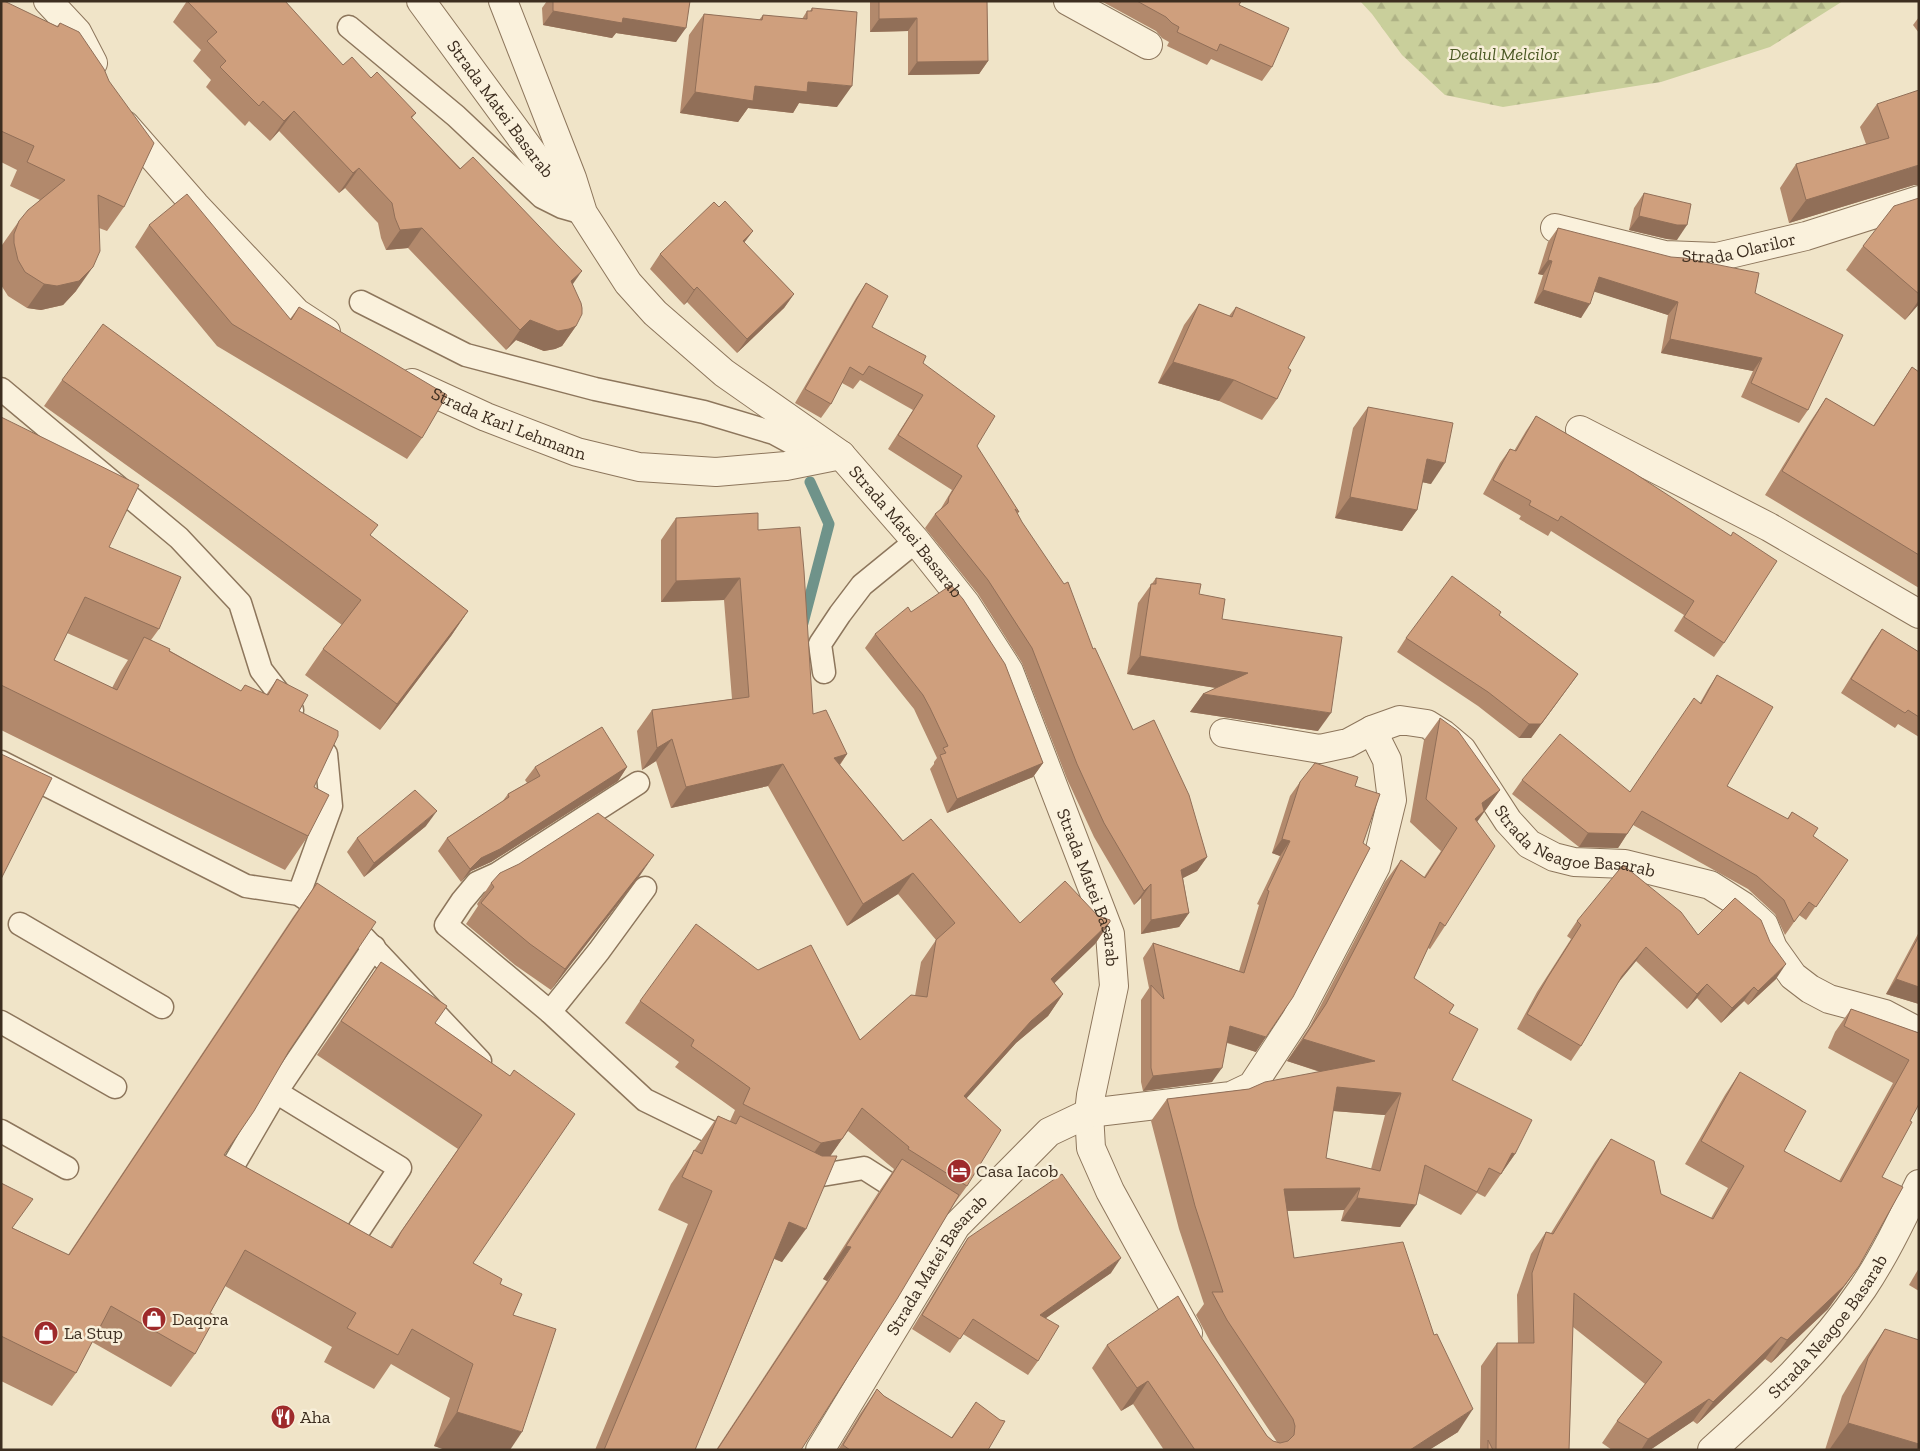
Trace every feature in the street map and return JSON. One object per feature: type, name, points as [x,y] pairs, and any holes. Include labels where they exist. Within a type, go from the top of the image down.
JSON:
[{"type":"street","points":[[48,1],[77,32],[106,95],[129,132],[195,205],[297,312],[343,344]]},
{"type":"street","name":"Strada Matei Basarab","points":[[421,1],[539,162],[583,213],[628,283],[654,313],[724,373],[832,457],[916,541],[966,604],[1009,670],[1110,934],[1114,986],[1089,1113],[1091,1148],[1110,1191],[1198,1351]]},
{"type":"street","name":"Strada Matei Basarab","points":[[504,1],[572,178],[583,213]]},
{"type":"street","points":[[1068,1],[1148,45]]},
{"type":"street","name":"Strada Olarilor","points":[[1556,228],[1665,255],[1717,256],[1806,236],[1919,200]]},
{"type":"street","name":"Strada Karl Lehmann","points":[[393,373],[427,391],[577,452],[639,467],[716,472],[786,466],[832,457]]},
{"type":"street","points":[[1580,430],[1769,526],[1919,614]]},
{"type":"street","name":"Strada Neagoe Basarab","points":[[1224,733],[1320,749],[1348,743],[1372,730],[1400,720],[1427,724],[1443,734],[1462,750],[1508,821],[1529,844],[1554,857],[1574,862],[1625,864],[1710,885],[1743,906],[1764,925],[1773,948],[1794,976],[1810,989],[1828,999],[1884,1014],[1919,1032]]},
{"type":"street","name":"Strada Matei Basarab","points":[[820,1450],[940,1216],[1049,1132],[1089,1113],[1231,1096],[1252,1086],[1296,1019],[1376,866],[1392,800],[1387,760],[1372,730]]},
{"type":"street","name":"Strada Neagoe Basarab","points":[[1712,1450],[1761,1406],[1820,1344],[1863,1288],[1896,1231],[1919,1184]]},
{"type":"lane","points":[[349,27],[456,116],[542,197],[562,207],[583,213]]},
{"type":"lane","points":[[361,302],[466,355],[595,389],[704,412],[774,433],[832,457]]},
{"type":"lane","points":[[1,389],[179,538],[240,603],[261,670],[326,754],[331,806],[299,894]]},
{"type":"lane","points":[[824,672],[820,644],[840,614],[862,585],[916,541]]},
{"type":"lane","points":[[1,762],[246,886],[299,894],[340,919],[374,947],[480,1061]]},
{"type":"lane","points":[[638,783],[497,874],[477,883],[446,925],[550,1012],[645,1100],[751,1152]]},
{"type":"lane","points":[[550,1012],[599,951],[645,888]]},
{"type":"lane","points":[[20,924],[162,1008]]},
{"type":"lane","points":[[264,1194],[230,1171],[276,1092],[374,947]]},
{"type":"lane","points":[[1,1022],[115,1087]]},
{"type":"lane","points":[[276,1092],[400,1168],[350,1245],[324,1230]]},
{"type":"lane","points":[[1,1131],[67,1168]]},
{"type":"lane","points":[[786,1169],[804,1178],[864,1168],[940,1216]]},
{"type":"green space","name":"Dealul Melcilor","points":[[1360,1],[1843,1],[1770,47],[1661,82],[1503,107],[1445,95],[1402,55]]},
{"type":"building","points":[[1,1],[58,27],[60,23],[79,32],[104,69],[109,81],[154,143],[124,207],[98,195],[100,251],[93,267],[79,281],[57,286],[44,284],[25,272],[18,260],[14,234],[19,221],[28,210],[65,180],[27,162],[34,146],[1,131]]},
{"type":"building","points":[[187,1],[285,1],[343,65],[352,57],[371,78],[377,72],[416,113],[411,117],[460,169],[473,157],[582,271],[571,281],[582,308],[582,314],[576,326],[558,331],[530,320],[520,330],[422,228],[400,230],[392,203],[359,168],[353,173],[294,111],[284,121],[263,101],[259,106],[220,67],[226,61],[207,41],[217,32]]},
{"type":"building","points":[[553,1],[690,1],[686,28],[623,18],[622,23],[553,11]]},
{"type":"building","points":[[879,1],[987,1],[988,61],[917,62],[917,18],[879,19]]},
{"type":"building","points":[[1137,1],[1241,1],[1239,5],[1289,28],[1272,67],[1220,44],[1217,51],[1177,32],[1179,27],[1166,17]]},
{"type":"building","points":[[812,8],[857,12],[852,86],[808,82],[807,92],[755,86],[753,101],[695,92],[704,14],[762,20],[763,15],[807,19],[807,11],[812,11]]},
{"type":"building","points":[[1919,90],[1919,165],[1806,200],[1796,164],[1889,138],[1877,104]]},
{"type":"building","points":[[1644,193],[1691,204],[1687,225],[1677,225],[1639,216]]},
{"type":"building","points":[[187,194],[291,320],[299,307],[447,395],[422,438],[232,324],[149,225]]},
{"type":"building","points":[[1919,198],[1919,294],[1863,246],[1894,206]]},
{"type":"building","points":[[725,201],[753,231],[743,241],[794,294],[747,339],[697,287],[694,290],[660,254],[714,202],[719,207]]},
{"type":"building","points":[[1558,228],[1671,257],[1759,273],[1755,293],[1843,335],[1808,410],[1751,383],[1762,358],[1670,339],[1678,302],[1599,277],[1590,304],[1543,290],[1552,261],[1548,260]]},
{"type":"building","points":[[866,283],[888,296],[872,327],[926,356],[923,363],[995,416],[977,446],[1019,512],[1015,509],[1022,522],[1064,584],[1068,582],[1093,649],[1095,648],[1133,730],[1154,720],[1189,795],[1207,857],[1181,870],[1189,913],[1151,920],[1151,884],[1144,891],[1104,823],[1077,764],[1032,648],[988,580],[935,514],[948,503],[949,497],[962,476],[898,435],[923,395],[869,366],[863,375],[850,367],[831,404],[805,389]]},
{"type":"building","points":[[1199,304],[1232,317],[1236,307],[1305,337],[1288,368],[1291,370],[1277,399],[1234,380],[1173,362]]},
{"type":"building","points":[[103,324],[378,525],[370,535],[468,611],[397,704],[323,649],[361,600],[62,380]]},
{"type":"building","points":[[1912,367],[1919,372],[1919,555],[1782,471],[1826,398],[1874,426]]},
{"type":"building","points":[[1368,407],[1453,423],[1445,463],[1427,459],[1417,510],[1350,497]]},
{"type":"building","points":[[1536,416],[1634,473],[1731,536],[1733,532],[1777,561],[1724,643],[1684,617],[1694,601],[1561,516],[1558,521],[1529,505],[1531,501],[1493,480],[1510,449],[1516,451]]},
{"type":"building","points":[[1,417],[139,485],[109,547],[181,577],[159,629],[85,597],[54,660],[117,690],[144,637],[170,649],[169,651],[241,691],[245,685],[268,695],[277,679],[308,695],[299,711],[338,731],[338,736],[314,787],[329,795],[308,836],[1,685]]},
{"type":"building","points":[[758,513],[758,530],[800,527],[813,714],[826,710],[847,754],[834,758],[903,841],[931,819],[1020,923],[1065,881],[1098,916],[1110,920],[1051,979],[1063,994],[1031,1021],[964,1096],[1001,1130],[967,1186],[908,1149],[909,1147],[862,1108],[842,1139],[821,1143],[743,1104],[750,1088],[691,1046],[694,1040],[640,1001],[696,924],[758,970],[811,945],[860,1040],[911,995],[927,997],[936,940],[955,923],[913,873],[863,904],[783,764],[686,787],[672,739],[657,748],[652,710],[749,697],[740,578],[676,581],[676,518]]},
{"type":"building","points":[[1452,576],[1501,612],[1499,615],[1578,674],[1541,724],[1529,724],[1488,692],[1406,638]]},
{"type":"building","points":[[1156,578],[1201,584],[1199,594],[1225,599],[1222,619],[1342,637],[1331,713],[1203,694],[1248,673],[1140,656],[1151,584],[1156,584]]},
{"type":"building","points":[[951,585],[963,599],[1005,664],[1043,763],[957,799],[940,755],[946,753],[943,748],[948,746],[930,708],[923,695],[875,634],[908,607],[911,612]]},
{"type":"building","points":[[1882,629],[1919,652],[1919,717],[1908,710],[1905,713],[1851,679]]},
{"type":"building","points":[[1717,675],[1773,707],[1727,786],[1788,819],[1792,812],[1818,828],[1813,836],[1848,860],[1816,907],[1809,902],[1794,922],[1784,900],[1757,876],[1642,811],[1627,834],[1588,833],[1522,780],[1560,734],[1630,792],[1694,698],[1701,704]]},
{"type":"building","points":[[1440,718],[1458,731],[1500,790],[1482,803],[1484,811],[1475,819],[1495,846],[1445,926],[1440,922],[1414,978],[1454,1005],[1449,1013],[1478,1029],[1452,1080],[1532,1120],[1515,1154],[1512,1153],[1501,1174],[1489,1168],[1477,1192],[1425,1165],[1416,1205],[1357,1198],[1360,1188],[1284,1189],[1294,1258],[1403,1242],[1434,1335],[1437,1334],[1473,1409],[1410,1450],[1195,1450],[1148,1381],[1137,1388],[1107,1345],[1178,1296],[1201,1337],[1267,1436],[1273,1441],[1280,1443],[1288,1441],[1294,1435],[1295,1426],[1293,1419],[1227,1320],[1212,1292],[1223,1292],[1195,1206],[1167,1099],[1249,1089],[1265,1082],[1375,1061],[1303,1039],[1326,1004],[1401,860],[1425,878],[1457,828],[1426,799]],"holes":[[[1337,1087],[1401,1093],[1380,1171],[1326,1158]]]},
{"type":"building","points":[[602,727],[627,767],[500,849],[481,858],[470,869],[447,838],[509,797],[508,794],[540,776],[535,767]]},
{"type":"building","points":[[1,754],[52,778],[1,879]]},
{"type":"building","points":[[1315,763],[1358,777],[1355,786],[1380,794],[1363,843],[1370,848],[1293,997],[1266,1037],[1230,1026],[1222,1068],[1153,1076],[1151,1068],[1151,985],[1164,999],[1153,943],[1244,973],[1269,891],[1267,890],[1290,841],[1282,839],[1300,782]]},
{"type":"building","points":[[415,790],[437,811],[374,863],[357,838]]},
{"type":"building","points":[[598,813],[654,855],[565,969],[530,944],[481,903],[494,887],[491,883],[500,873],[519,864]]},
{"type":"building","points":[[1623,865],[1681,912],[1698,935],[1735,898],[1761,920],[1770,942],[1786,964],[1758,991],[1754,987],[1732,1008],[1707,984],[1697,994],[1646,947],[1622,976],[1581,1046],[1527,1014],[1581,925],[1577,921]]},
{"type":"building","points":[[317,883],[376,922],[289,1051],[254,1111],[224,1155],[392,1248],[401,1232],[482,1115],[341,1021],[381,962],[447,1006],[435,1023],[510,1076],[514,1070],[575,1114],[473,1263],[502,1279],[500,1284],[522,1294],[513,1315],[556,1329],[522,1432],[457,1412],[473,1364],[412,1329],[398,1355],[347,1328],[356,1313],[245,1250],[210,1313],[216,1316],[195,1354],[111,1306],[76,1373],[1,1336],[1,1183],[33,1199],[12,1228],[69,1255]]},
{"type":"building","points":[[1919,936],[1919,987],[1896,979]]},
{"type":"building","points":[[1851,1009],[1919,1033],[1919,1104],[1910,1121],[1912,1122],[1882,1177],[1903,1187],[1859,1266],[1844,1286],[1787,1340],[1781,1337],[1713,1402],[1709,1399],[1648,1439],[1617,1421],[1662,1362],[1574,1293],[1569,1450],[1496,1450],[1497,1343],[1534,1343],[1532,1273],[1546,1232],[1553,1234],[1611,1139],[1654,1161],[1661,1194],[1713,1219],[1744,1166],[1701,1141],[1740,1072],[1806,1111],[1784,1151],[1841,1182],[1909,1060],[1844,1026]]},
{"type":"building","points":[[718,1116],[736,1124],[740,1116],[822,1156],[837,1156],[806,1229],[789,1222],[695,1450],[604,1450],[712,1191],[682,1177],[694,1150],[702,1154]]},
{"type":"building","points":[[902,1159],[959,1195],[897,1299],[801,1450],[717,1450],[851,1247],[846,1246]]},
{"type":"building","points":[[1062,1174],[1121,1258],[1040,1315],[1059,1326],[1038,1361],[973,1319],[960,1339],[922,1315],[968,1238]]},
{"type":"building","points":[[1885,1329],[1919,1340],[1919,1444],[1848,1423],[1868,1358]]},
{"type":"building","points":[[877,1389],[884,1396],[952,1438],[976,1402],[1000,1420],[1005,1421],[988,1450],[850,1450],[843,1445]]},
{"type":"building","points":[[1488,1440],[1493,1450],[1488,1450]]},
{"type":"waterway","points":[[803,623],[829,524],[810,482]]},
{"type":"place","name":"Casa Iacob","points":[[959,1171]]},
{"type":"place","name":"Daqora","points":[[154,1319]]},
{"type":"place","name":"La Stup","points":[[46,1333]]},
{"type":"place","name":"Aha","points":[[283,1417]]}]
